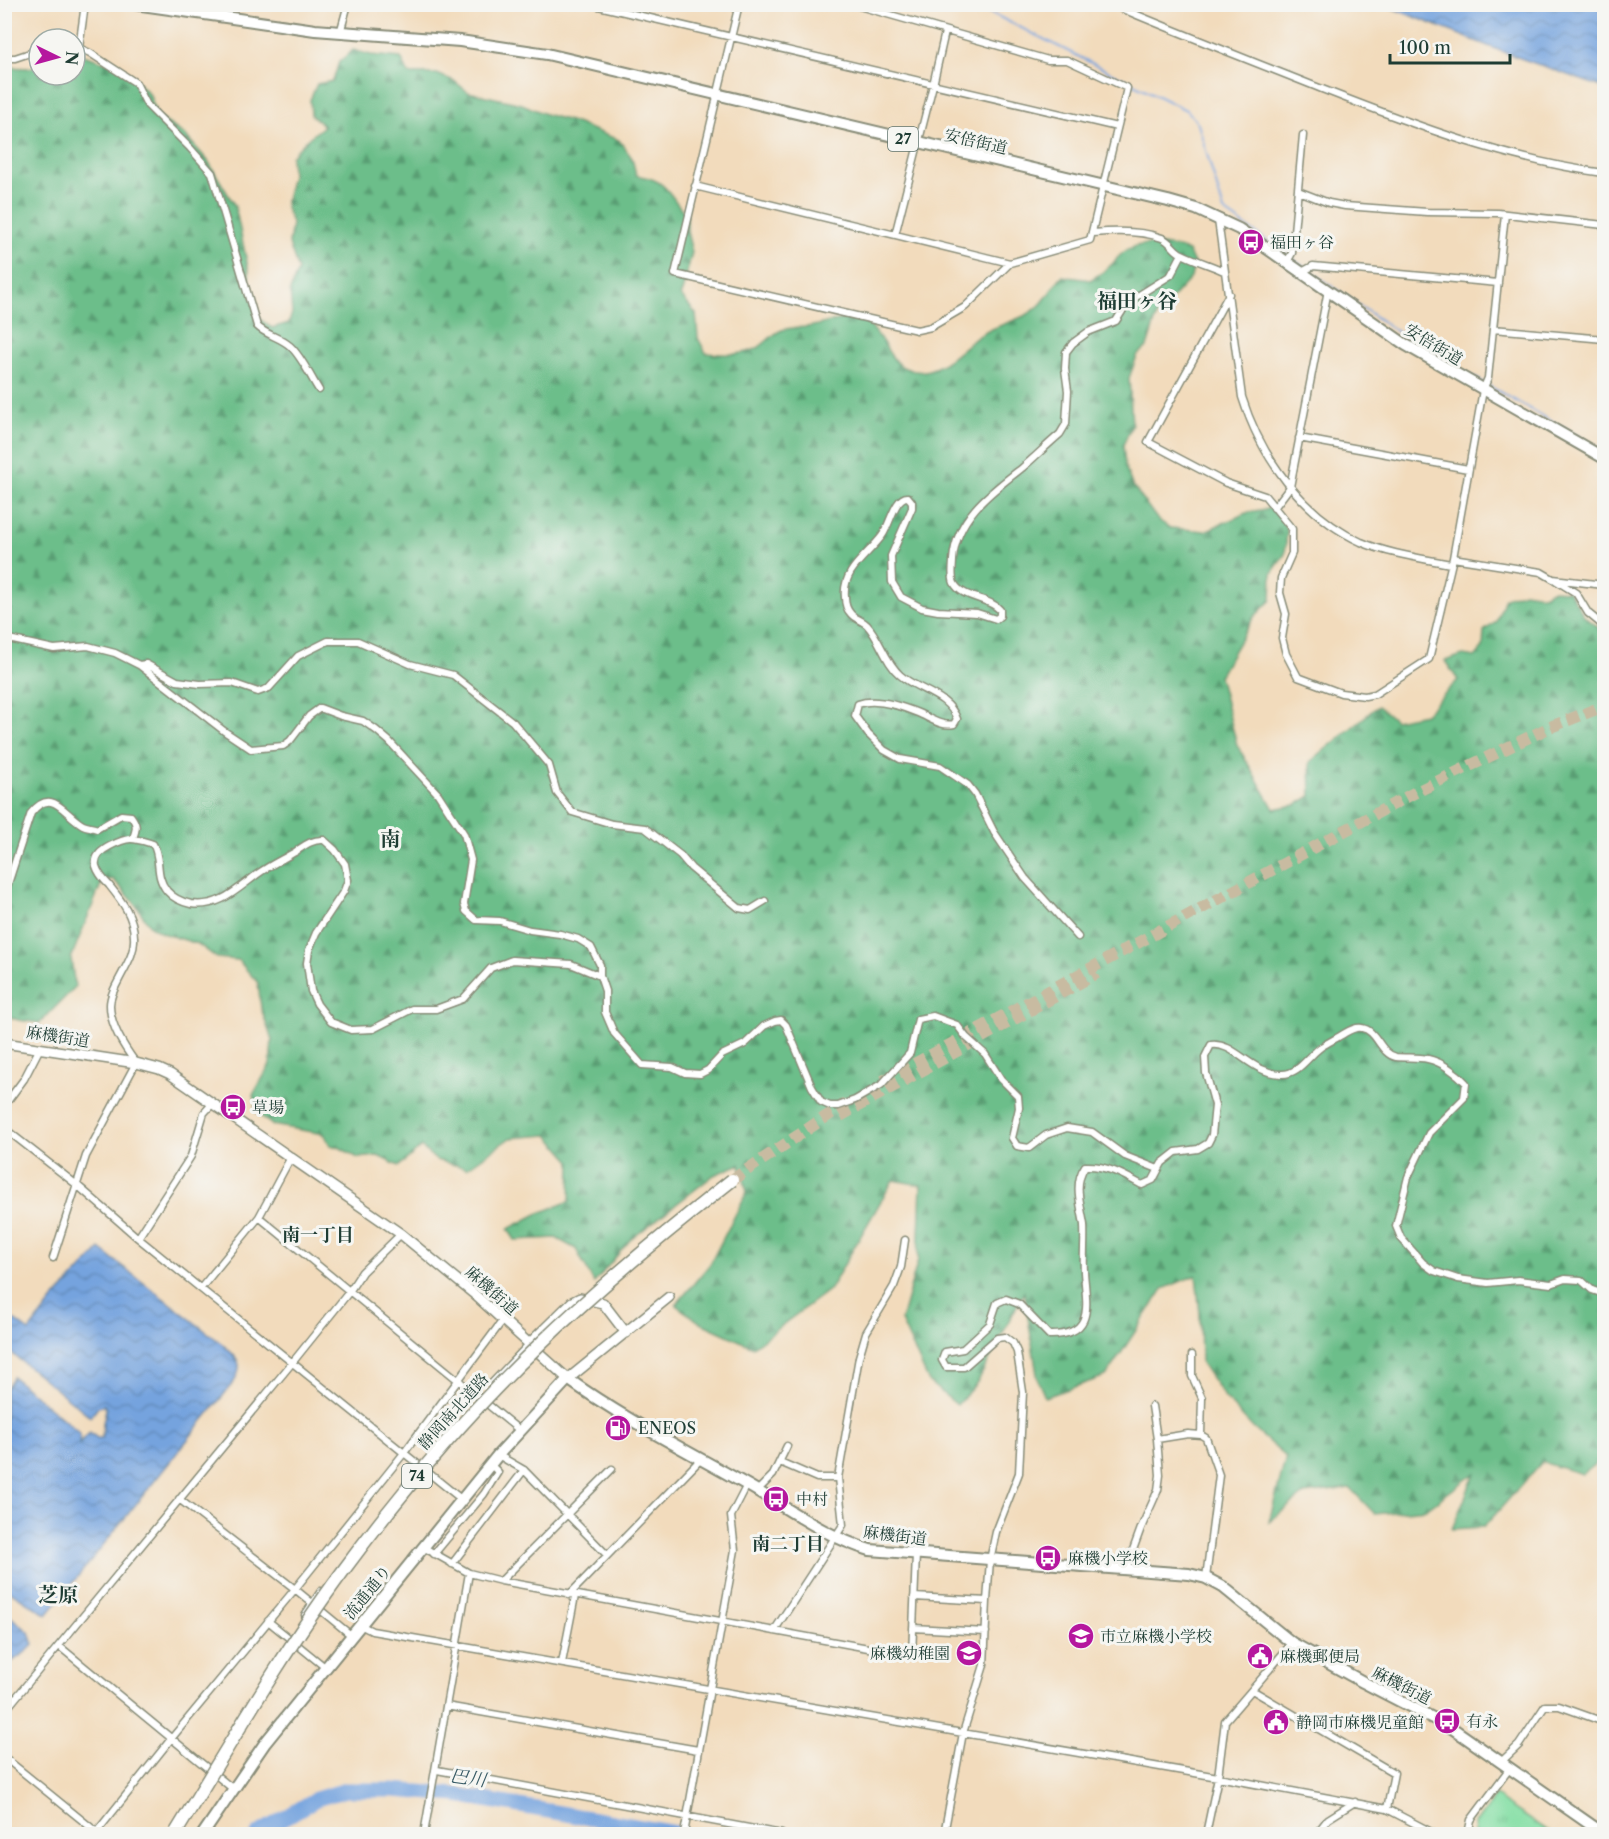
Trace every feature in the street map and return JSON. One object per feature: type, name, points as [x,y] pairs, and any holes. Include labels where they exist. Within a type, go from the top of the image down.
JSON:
[{"type":"highway","name":"静岡南北道路","points":[[175,1834],[299,1634],[343,1572],[418,1475],[501,1383],[553,1331],[621,1270],[734,1183],[624,1273],[578,1314],[504,1386],[448,1447],[386,1522],[303,1636],[180,1834]]},
{"type":"main road","name":"安倍街道","points":[[135,4],[340,33],[460,40],[547,54],[1196,209],[1239,228],[1406,345],[1605,458]]},
{"type":"main road","name":"麻機街道","points":[[568,1379],[632,1421],[700,1460],[837,1537],[870,1550],[1189,1574],[1206,1578],[1223,1587],[1292,1643],[1452,1728],[1605,1834]]},
{"type":"main road","name":"流通通り","points":[[204,1834],[265,1743],[490,1464],[568,1379]]},
{"type":"street","points":[[81,27],[85,4]]},
{"type":"street","points":[[340,33],[348,4]]},
{"type":"street","points":[[590,4],[1117,127]]},
{"type":"street","points":[[739,4],[675,274],[917,330],[931,327],[965,307],[1010,263],[1090,240],[1127,88],[1067,60],[1048,60],[852,4]]},
{"type":"street","points":[[1111,4],[1415,125],[1503,153],[1605,173]]},
{"type":"street","points":[[895,235],[945,32]]},
{"type":"street","points":[[87,52],[136,83],[147,105],[212,173],[257,326],[289,345],[319,390]]},
{"type":"street","points":[[4,57],[27,54]]},
{"type":"street","points":[[1287,262],[1292,253],[1303,135]]},
{"type":"street","points":[[695,186],[1010,263]]},
{"type":"street","points":[[1298,191],[1329,203],[1345,206],[1427,212],[1505,214],[1605,225]]},
{"type":"street","points":[[1229,294],[1148,442],[1226,483],[1265,496],[1292,529],[1292,553],[1281,578],[1280,593],[1286,614],[1282,638],[1286,654],[1298,677],[1317,686],[1341,693],[1365,696],[1375,694],[1430,658],[1483,390],[1488,378],[1505,214]]},
{"type":"street","points":[[1218,219],[1242,398],[1260,442],[1290,487],[1337,528],[1360,541],[1390,552],[1541,572],[1576,593],[1588,613],[1605,630]]},
{"type":"street","points":[[1093,233],[1118,231],[1165,239],[1182,254],[1224,271]]},
{"type":"street","points":[[1078,937],[1025,878],[994,832],[968,785],[940,766],[900,759],[884,750],[855,716],[858,704],[867,701],[916,712],[946,726],[954,724],[957,719],[954,712],[937,695],[900,676],[866,624],[851,614],[845,603],[844,590],[847,578],[854,567],[882,536],[898,501],[903,497],[908,497],[912,502],[912,508],[891,556],[892,582],[901,597],[922,608],[977,613],[996,619],[1000,616],[1000,610],[996,606],[961,590],[954,584],[952,575],[954,552],[960,534],[979,504],[1060,434],[1066,424],[1068,391],[1065,369],[1066,352],[1073,343],[1088,332],[1116,321],[1128,302],[1171,275],[1182,254]]},
{"type":"street","points":[[1302,272],[1313,266],[1498,283]]},
{"type":"street","points":[[1274,508],[1290,487],[1328,290]]},
{"type":"street","points":[[1493,328],[1605,339]]},
{"type":"street","points":[[1299,438],[1468,469]]},
{"type":"street","points":[[1553,579],[1605,585]]},
{"type":"street","points":[[4,638],[54,649],[88,646],[115,653],[139,665],[224,731],[251,749],[284,746],[309,716],[320,708],[363,721],[389,741],[438,794],[464,834],[471,860],[464,904],[468,914],[476,920],[500,921],[530,930],[560,934],[578,939],[591,947],[600,965],[605,1012],[614,1033],[642,1065],[672,1067],[685,1073],[700,1074],[708,1070],[722,1054],[745,1044],[764,1026],[781,1020],[786,1025],[812,1087],[821,1102],[830,1106],[838,1106],[855,1100],[881,1085],[910,1053],[918,1020],[933,1016],[957,1025],[966,1037],[985,1054],[1001,1079],[1018,1096],[1020,1108],[1012,1138],[1017,1146],[1029,1148],[1046,1135],[1067,1128],[1092,1132],[1125,1156],[1158,1169]]},
{"type":"street","points":[[139,665],[146,664],[177,681],[200,684],[232,683],[258,692],[269,688],[298,656],[328,641],[358,641],[410,664],[453,675],[513,723],[527,739],[549,765],[557,792],[572,812],[612,824],[645,828],[680,855],[691,868],[739,908],[750,910],[765,901]]},
{"type":"street","points":[[4,896],[32,813],[37,806],[48,801],[57,804],[83,825],[98,829],[121,815],[131,816],[137,830],[133,838]]},
{"type":"street","points":[[53,1258],[91,1145],[136,1063],[116,1030],[110,1005],[113,992],[134,946],[132,924],[122,901],[96,868],[96,860],[101,851],[126,838],[153,844],[158,857],[157,868],[165,889],[184,903],[202,905],[227,898],[261,872],[311,842],[324,840],[345,864],[348,880],[344,891],[316,933],[309,950],[308,979],[317,1004],[331,1022],[351,1030],[373,1029],[412,1009],[436,1009],[463,999],[491,968],[512,960],[571,964],[600,976]]},
{"type":"street","points":[[944,1834],[963,1733],[984,1665],[990,1560],[996,1532],[1019,1473],[1023,1392],[1017,1352],[1013,1343],[1005,1337],[997,1338],[964,1367],[946,1367],[942,1360],[945,1353],[963,1349],[990,1324],[997,1304],[1005,1299],[1019,1304],[1049,1335],[1060,1336],[1077,1328],[1088,1310],[1079,1175],[1086,1166],[1099,1166],[1121,1173],[1142,1185],[1153,1180],[1162,1163],[1176,1152],[1198,1149],[1208,1143],[1212,1135],[1215,1105],[1206,1073],[1205,1057],[1211,1046],[1217,1044],[1229,1048],[1254,1067],[1282,1075],[1291,1073],[1300,1067],[1321,1047],[1348,1032],[1362,1028],[1368,1030],[1386,1053],[1393,1056],[1430,1060],[1452,1071],[1466,1083],[1464,1098],[1429,1132],[1408,1177],[1396,1226],[1401,1238],[1423,1263],[1434,1271],[1458,1279],[1488,1283],[1518,1280],[1551,1284],[1565,1279],[1581,1280],[1592,1290],[1605,1294]]},
{"type":"street","name":"麻機街道","points":[[4,1043],[136,1063],[170,1074],[401,1234],[457,1278],[568,1379]]},
{"type":"street","points":[[4,1106],[24,1079],[40,1048]]},
{"type":"street","points":[[138,1238],[191,1156],[204,1113],[213,1103]]},
{"type":"street","points":[[4,1128],[461,1499]]},
{"type":"street","points":[[201,1288],[259,1217],[290,1159]]},
{"type":"street","points":[[259,1217],[519,1430]]},
{"type":"street","points":[[4,1712],[292,1363],[349,1292],[362,1272],[401,1234]]},
{"type":"street","points":[[774,1631],[843,1525],[838,1478],[859,1357],[866,1333],[894,1286],[901,1267],[905,1240]]},
{"type":"street","points":[[568,1379],[669,1297]]},
{"type":"street","points":[[168,1834],[312,1603],[371,1525],[479,1398],[572,1302],[580,1298],[603,1303],[626,1333]]},
{"type":"street","points":[[4,1756],[97,1834],[171,1739],[404,1453],[503,1320]]},
{"type":"street","points":[[1192,1355],[1192,1376],[1202,1398],[1201,1435]]},
{"type":"street","points":[[1125,1570],[1158,1490],[1160,1475],[1152,1406]]},
{"type":"street","points":[[1157,1439],[1188,1434],[1201,1435],[1206,1438],[1220,1475],[1206,1578]]},
{"type":"street","points":[[684,1834],[735,1550],[731,1516],[752,1488],[773,1475],[787,1446]]},
{"type":"street","points":[[498,1455],[524,1470],[608,1555]]},
{"type":"street","points":[[562,1663],[572,1595],[700,1460]]},
{"type":"street","points":[[780,1462],[817,1478],[838,1478]]},
{"type":"street","points":[[434,1554],[484,1494],[498,1472],[490,1464]]},
{"type":"street","points":[[501,1581],[612,1469]]},
{"type":"street","points":[[452,1564],[524,1470]]},
{"type":"street","points":[[179,1499],[352,1636]]},
{"type":"street","points":[[423,1547],[469,1573],[501,1581],[912,1656],[916,1554]]},
{"type":"street","points":[[424,1834],[437,1770],[469,1573]]},
{"type":"street","points":[[914,1597],[987,1601]]},
{"type":"street","points":[[268,1622],[326,1668]]},
{"type":"street","points":[[360,1625],[372,1631],[1355,1802],[1387,1809],[1435,1834]]},
{"type":"street","points":[[913,1628],[986,1632]]},
{"type":"street","points":[[1206,1834],[1218,1777],[1225,1721],[1292,1643]]},
{"type":"street","points":[[59,1646],[233,1789]]},
{"type":"street","points":[[1252,1690],[1394,1773],[1387,1809]]},
{"type":"street","points":[[446,1706],[698,1750]]},
{"type":"street","points":[[1468,1834],[1471,1820],[1545,1706],[1559,1706],[1605,1722]]},
{"type":"street","points":[[437,1770],[782,1834]]},
{"type":"street","points":[[1316,1834],[1328,1819],[1355,1802]]},
{"type":"green space","points":[[353,50],[371,55],[401,58],[409,74],[437,74],[454,81],[468,92],[522,104],[619,140],[632,158],[636,175],[659,183],[687,215],[687,232],[692,252],[681,296],[696,314],[698,338],[706,353],[744,353],[756,349],[782,330],[845,319],[858,320],[874,330],[897,363],[905,368],[926,371],[936,368],[986,332],[1034,310],[1043,302],[1062,276],[1090,280],[1106,270],[1124,252],[1147,244],[1164,245],[1188,251],[1194,263],[1191,278],[1157,315],[1147,347],[1137,356],[1129,378],[1132,425],[1123,445],[1125,466],[1132,485],[1157,519],[1170,528],[1205,531],[1249,512],[1271,508],[1287,530],[1285,554],[1272,573],[1271,600],[1253,618],[1219,676],[1237,745],[1274,809],[1296,805],[1311,796],[1310,762],[1378,706],[1395,720],[1425,714],[1458,680],[1445,661],[1463,655],[1475,657],[1483,648],[1484,631],[1496,622],[1505,598],[1524,592],[1543,595],[1551,590],[1569,591],[1584,616],[1597,626],[1604,638],[1604,1457],[1582,1474],[1542,1462],[1484,1527],[1452,1529],[1475,1473],[1426,1509],[1375,1514],[1350,1488],[1304,1494],[1269,1522],[1286,1457],[1253,1428],[1225,1398],[1201,1363],[1196,1275],[1163,1289],[1106,1376],[1045,1397],[1038,1381],[1024,1292],[978,1381],[957,1405],[929,1382],[901,1321],[918,1260],[921,1185],[893,1180],[830,1289],[753,1347],[701,1323],[676,1305],[710,1264],[747,1192],[740,1164],[714,1175],[630,1240],[594,1283],[576,1249],[556,1238],[515,1240],[508,1229],[570,1201],[571,1161],[548,1135],[510,1138],[467,1168],[436,1160],[421,1147],[399,1166],[378,1156],[358,1158],[339,1147],[330,1145],[324,1134],[272,1125],[257,1113],[253,1095],[270,1065],[272,1040],[261,1008],[258,983],[238,960],[217,958],[198,944],[162,933],[150,926],[133,901],[113,879],[102,882],[71,958],[75,987],[40,1023],[18,1020],[5,1015],[5,67],[27,68],[27,87],[87,87],[87,56],[120,67],[149,93],[157,116],[185,135],[208,161],[235,206],[249,272],[249,290],[257,317],[272,328],[289,323],[292,313],[290,291],[298,270],[289,244],[292,223],[285,205],[292,175],[291,156],[324,126],[311,115],[310,100],[317,84],[333,81],[339,62]]},
{"type":"green space","points":[[1495,1796],[1552,1834],[1474,1834],[1475,1824]]},
{"type":"water","points":[[1384,5],[1604,5],[1604,88],[1506,53]]},
{"type":"water","points":[[100,1249],[221,1343],[237,1360],[239,1369],[234,1382],[47,1615],[5,1588],[5,1390],[13,1377],[80,1433],[79,1444],[90,1432],[97,1438],[102,1438],[106,1409],[104,1405],[98,1407],[91,1417],[5,1348],[5,1324],[10,1317],[29,1331],[52,1301]]},
{"type":"water","points":[[5,1612],[29,1632],[33,1645],[5,1668]]},
{"type":"waterway","points":[[973,4],[1188,111],[1198,124],[1224,211],[1413,343],[1604,451]]},
{"type":"waterway","name":"巴川","points":[[258,1834],[316,1799],[346,1790],[394,1790],[456,1795],[682,1834]]},
{"type":"tunnel","points":[[883,1081],[1414,793],[1548,728],[1604,706]]},
{"type":"tunnel","points":[[840,1116],[1097,973]]},
{"type":"tunnel","points":[[732,1180],[848,1102]]},
{"type":"place","name":"福田ヶ谷","points":[[1251,242]]},
{"type":"place","name":"草場","points":[[233,1107]]},
{"type":"place","name":"ENEOS","points":[[618,1428]]},
{"type":"place","name":"中村","points":[[776,1499]]},
{"type":"place","name":"麻機小学校","points":[[1048,1558]]},
{"type":"place","name":"市立麻機小学校","points":[[1081,1636]]},
{"type":"place","name":"麻機幼稚園","points":[[969,1653]]},
{"type":"place","name":"麻機郵便局","points":[[1260,1656]]},
{"type":"place","name":"有永","points":[[1447,1721]]},
{"type":"place","name":"静岡市麻機児童館","points":[[1276,1722]]},
{"type":"district","name":"福田ヶ谷","points":[[1137,301]]},
{"type":"district","name":"南","points":[[390,839]]},
{"type":"district","name":"南一丁目","points":[[318,1235]]},
{"type":"district","name":"南二丁目","points":[[788,1544]]},
{"type":"district","name":"芝原","points":[[58,1595]]}]
